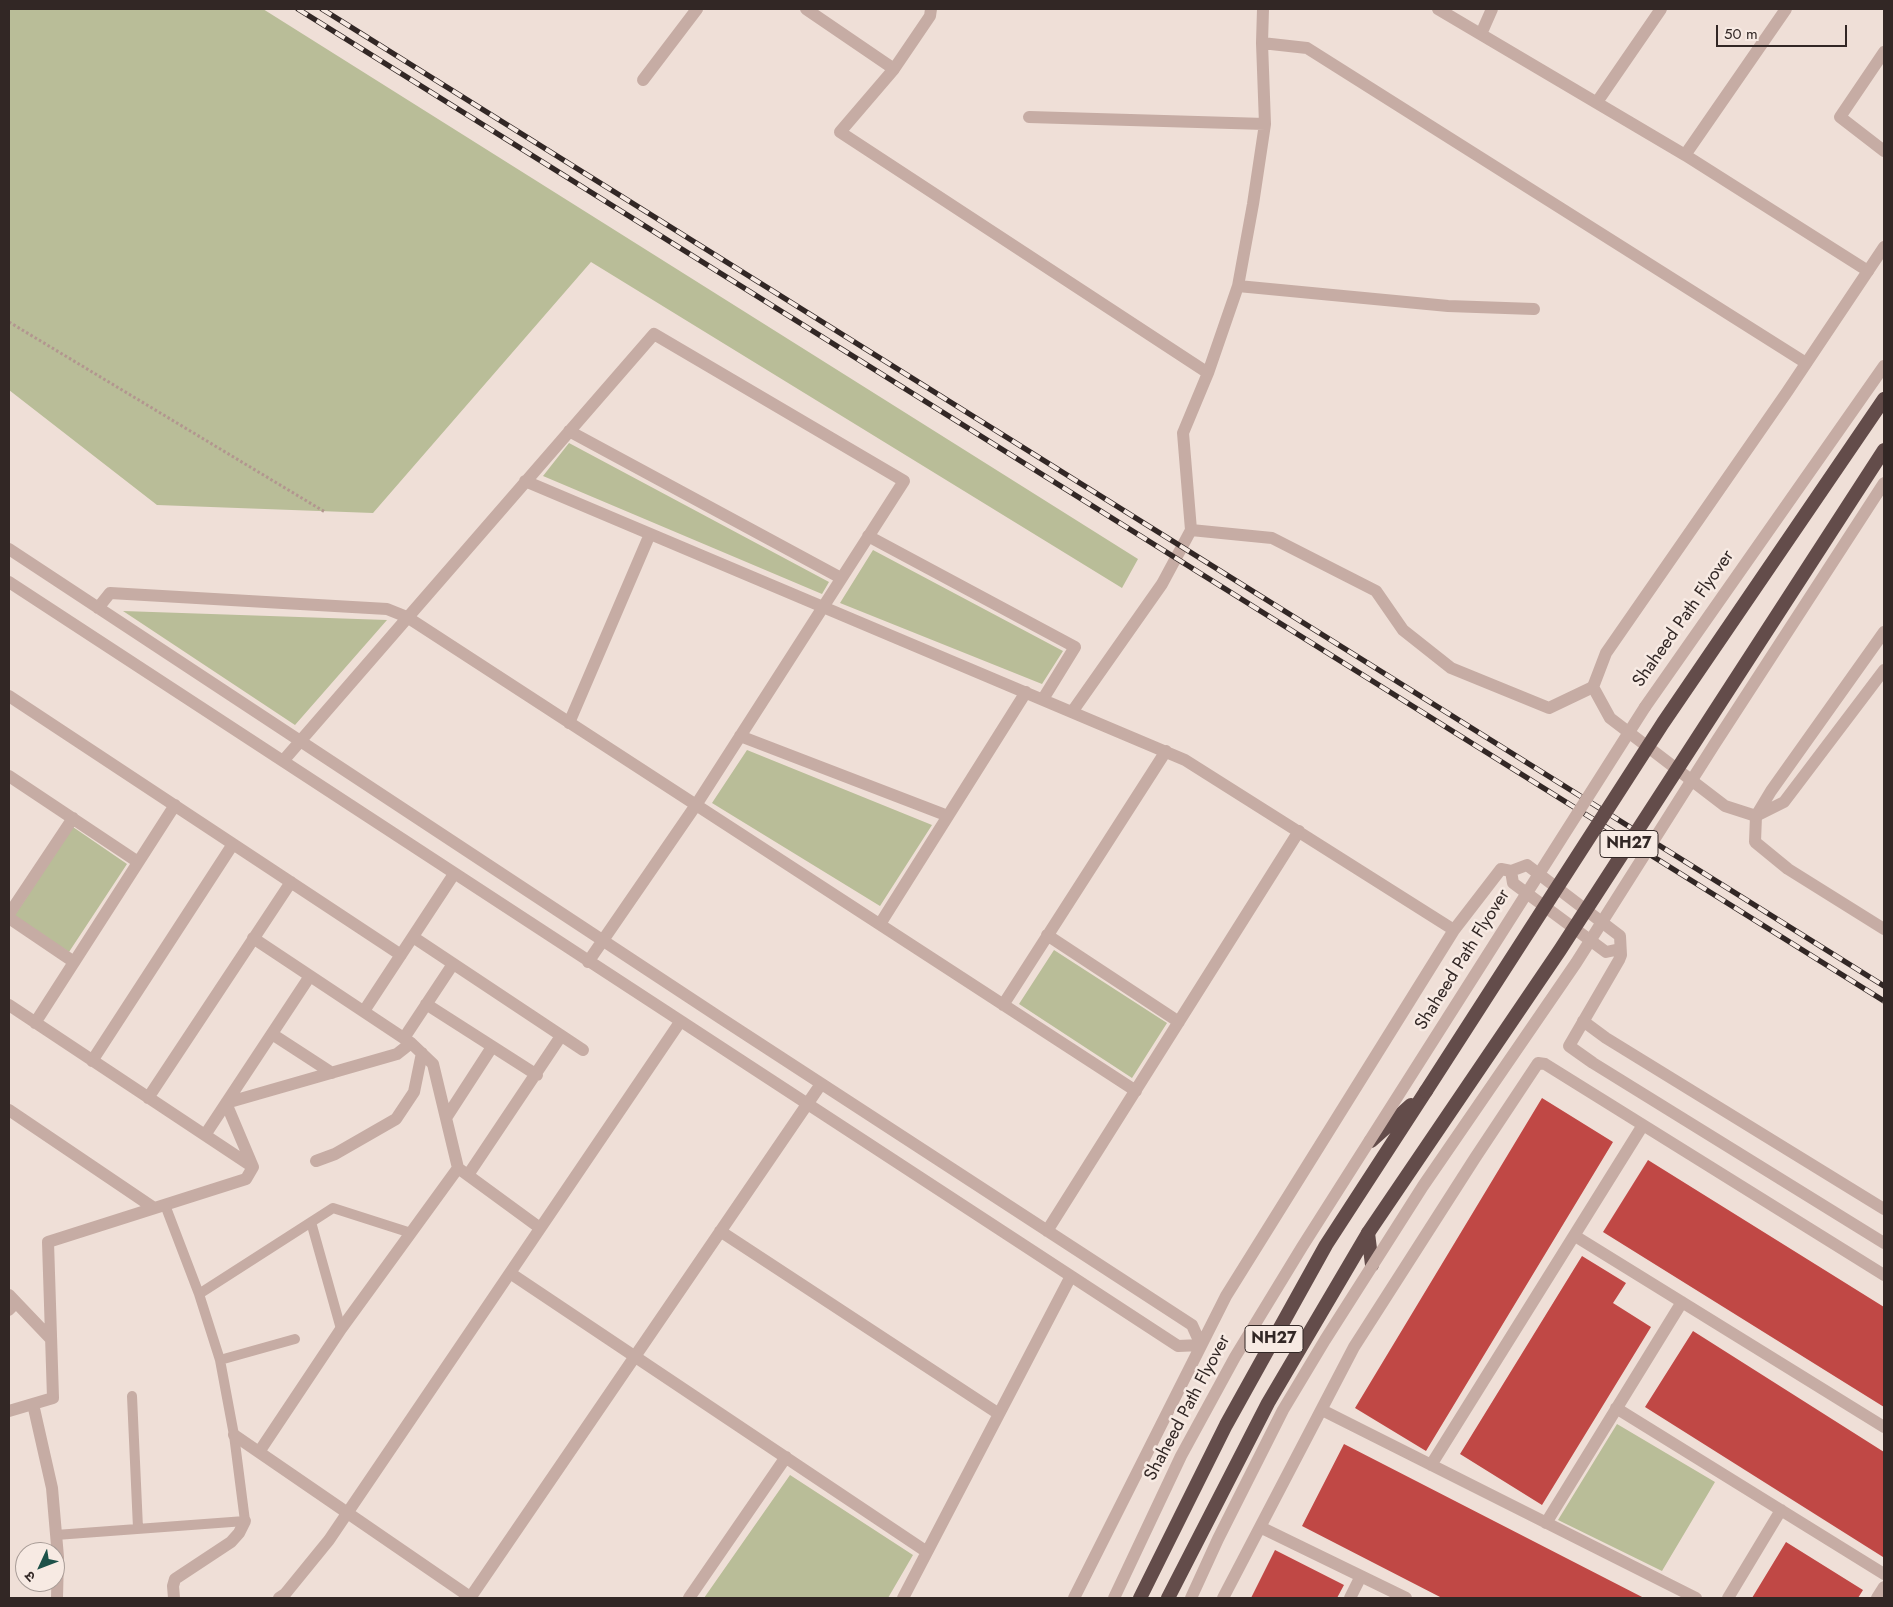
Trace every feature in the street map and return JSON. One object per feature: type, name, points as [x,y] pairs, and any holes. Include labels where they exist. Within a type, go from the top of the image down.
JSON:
[{"type":"highway","name":"NH27","points":[[1140,1598],[1226,1424],[1326,1245],[1663,723],[1884,399]]},
{"type":"highway","name":"NH27","points":[[1168,1598],[1268,1402],[1368,1233],[1560,950],[1884,450]]},
{"type":"highway","points":[[1367,1145],[1426,1091]]},
{"type":"highway","points":[[1368,1233],[1372,1265]]},
{"type":"street","points":[[643,80],[697,9]]},
{"type":"street","points":[[806,9],[894,69]]},
{"type":"street","points":[[931,9],[930,16],[894,69],[840,132],[1208,373]]},
{"type":"street","points":[[1072,712],[1162,584],[1191,530],[1183,433],[1208,373],[1238,286],[1265,124],[1262,43],[1263,9]]},
{"type":"street","points":[[1438,9],[1685,155],[1868,271]]},
{"type":"street","points":[[1481,34],[1492,9]]},
{"type":"street","points":[[1597,102],[1661,9]]},
{"type":"street","points":[[1685,155],[1786,9]]},
{"type":"street","points":[[1262,43],[1307,48],[1806,363]]},
{"type":"street","points":[[1884,52],[1840,117],[1884,151]]},
{"type":"street","points":[[1029,117],[1265,124]]},
{"type":"street","points":[[1191,530],[1272,538],[1376,591],[1402,630],[1451,668],[1549,708],[1593,687],[1606,652],[1884,247]]},
{"type":"street","points":[[1238,286],[1448,306],[1534,309]]},
{"type":"street","points":[[283,762],[654,334],[904,481],[696,805],[588,962]]},
{"type":"street","name":"Shaheed Path Flyover","points":[[1114,1598],[1180,1456],[1234,1357],[1645,707],[1884,366]]},
{"type":"street","points":[[569,431],[841,578]]},
{"type":"street","points":[[525,481],[1185,760],[1454,930]]},
{"type":"street","points":[[1191,1598],[1218,1539],[1283,1410],[1372,1265],[1422,1186],[1576,963],[1714,745],[1884,483]]},
{"type":"street","points":[[570,723],[650,534]]},
{"type":"street","points":[[868,536],[1075,647],[1043,699]]},
{"type":"street","points":[[9,549],[821,1084],[1192,1325],[1201,1346]]},
{"type":"street","points":[[9,582],[1178,1346],[1201,1346]]},
{"type":"street","points":[[98,608],[110,593],[387,609],[407,617],[1136,1091]]},
{"type":"street","points":[[1884,632],[1771,791],[1756,816],[1755,842],[1788,870],[1884,929]]},
{"type":"street","points":[[1593,687],[1610,718],[1725,806],[1756,816],[1784,802],[1884,670]]},
{"type":"street","points":[[880,924],[1026,692]]},
{"type":"street","points":[[9,696],[401,955]]},
{"type":"street","points":[[740,736],[948,816]]},
{"type":"street","points":[[1003,1005],[1166,751]]},
{"type":"street","points":[[10,778],[138,862]]},
{"type":"street","points":[[35,1023],[175,805]]},
{"type":"street","points":[[73,818],[9,916],[74,962]]},
{"type":"street","points":[[1047,1231],[1299,832]]},
{"type":"street","points":[[92,1060],[234,844]]},
{"type":"street","points":[[1074,1598],[1226,1296],[1454,930],[1501,869],[1511,870],[1527,865],[1620,936],[1619,960],[1569,1046],[1593,1063],[1884,1243]]},
{"type":"street","points":[[1511,870],[1513,883],[1606,952],[1620,949]]},
{"type":"street","points":[[364,1010],[454,874]]},
{"type":"street","points":[[148,1098],[291,882]]},
{"type":"street","points":[[1047,935],[1179,1022]]},
{"type":"street","points":[[413,937],[583,1050]]},
{"type":"street","points":[[253,938],[364,1010],[408,1041],[433,1064],[446,1118],[463,1172],[540,1228]]},
{"type":"street","points":[[226,1103],[397,1054],[408,1041],[426,1004],[453,964]]},
{"type":"street","points":[[204,1135],[310,976]]},
{"type":"street","points":[[426,1004],[537,1075]]},
{"type":"street","points":[[10,1008],[92,1060],[253,1168]]},
{"type":"street","points":[[1583,1021],[1614,1043],[1884,1210]]},
{"type":"street","points":[[279,1598],[285,1594],[329,1540],[348,1513],[680,1022]]},
{"type":"street","points":[[272,1034],[332,1073]]},
{"type":"street","points":[[259,1452],[341,1329],[411,1233],[463,1172],[537,1075],[561,1036]]},
{"type":"street","points":[[446,1118],[492,1047]]},
{"type":"street","points":[[316,1161],[335,1154],[396,1119],[414,1092],[422,1053]]},
{"type":"street","points":[[1223,1598],[1354,1347],[1538,1063],[1545,1064],[1884,1275]]},
{"type":"street","points":[[234,1435],[470,1598],[821,1084]]},
{"type":"street","points":[[226,1103],[253,1168]]},
{"type":"street","points":[[9,1110],[160,1207]]},
{"type":"street","points":[[1431,1465],[1643,1125]]},
{"type":"street","points":[[9,1411],[53,1398],[48,1242],[246,1180],[253,1168]]},
{"type":"street","points":[[720,1231],[999,1414]]},
{"type":"street","points":[[1575,1236],[1884,1427]]},
{"type":"street","points":[[510,1273],[927,1552]]},
{"type":"street","points":[[903,1598],[1071,1276]]},
{"type":"street","points":[[1546,1522],[1682,1302]]},
{"type":"street","points":[[12,1303],[51,1338]]},
{"type":"street","points":[[33,1404],[52,1488],[58,1557],[57,1598]]},
{"type":"street","points":[[1616,1408],[1884,1574]]},
{"type":"street","points":[[1322,1410],[1696,1598]]},
{"type":"street","points":[[689,1598],[786,1457]]},
{"type":"street","points":[[1728,1598],[1781,1510]]},
{"type":"street","points":[[174,1598],[173,1586],[175,1579],[231,1542],[239,1533],[245,1521]]},
{"type":"street","points":[[1260,1527],[1406,1598]]},
{"type":"street","points":[[1350,1598],[1361,1576]]},
{"type":"street","points":[[1877,1598],[1884,1587]]},
{"type":"lane","points":[[56,1535],[245,1521],[234,1435],[220,1360],[199,1294],[160,1207]]},
{"type":"lane","points":[[199,1294],[333,1208],[411,1233]]},
{"type":"lane","points":[[311,1222],[341,1329]]},
{"type":"lane","points":[[220,1360],[295,1339]]},
{"type":"lane","points":[[132,1396],[138,1528]]},
{"type":"path","points":[[9,322],[326,512]]},
{"type":"green space","points":[[9,9],[263,9],[1138,559],[1122,588],[591,262],[373,513],[157,505],[9,390]]},
{"type":"green space","points":[[569,443],[829,582],[822,594],[543,476]]},
{"type":"green space","points":[[873,550],[1063,651],[1042,684],[840,603]]},
{"type":"green space","points":[[123,611],[387,620],[295,725]]},
{"type":"green space","points":[[747,750],[932,825],[880,906],[712,803]]},
{"type":"green space","points":[[73,827],[127,864],[69,952],[14,916]]},
{"type":"green space","points":[[1054,950],[1167,1023],[1132,1078],[1019,1004]]},
{"type":"green space","points":[[1617,1424],[1715,1482],[1662,1571],[1558,1520]]},
{"type":"green space","points":[[790,1475],[913,1555],[888,1598],[704,1598]]},
{"type":"building","points":[[1542,1098],[1613,1142],[1426,1451],[1355,1408]]},
{"type":"building","points":[[1648,1160],[1884,1307],[1884,1407],[1603,1232]]},
{"type":"building","points":[[1582,1256],[1626,1283],[1613,1303],[1651,1327],[1542,1505],[1460,1454]]},
{"type":"building","points":[[1693,1331],[1884,1452],[1883,1557],[1645,1407]]},
{"type":"building","points":[[1344,1444],[1644,1598],[1442,1598],[1302,1526]]},
{"type":"building","points":[[1786,1542],[1863,1590],[1858,1598],[1752,1598]]},
{"type":"building","points":[[1275,1550],[1344,1585],[1337,1598],[1251,1598]]},
{"type":"railway","points":[[298,9],[1884,1001]]},
{"type":"railway","points":[[322,9],[1884,986]]}]
